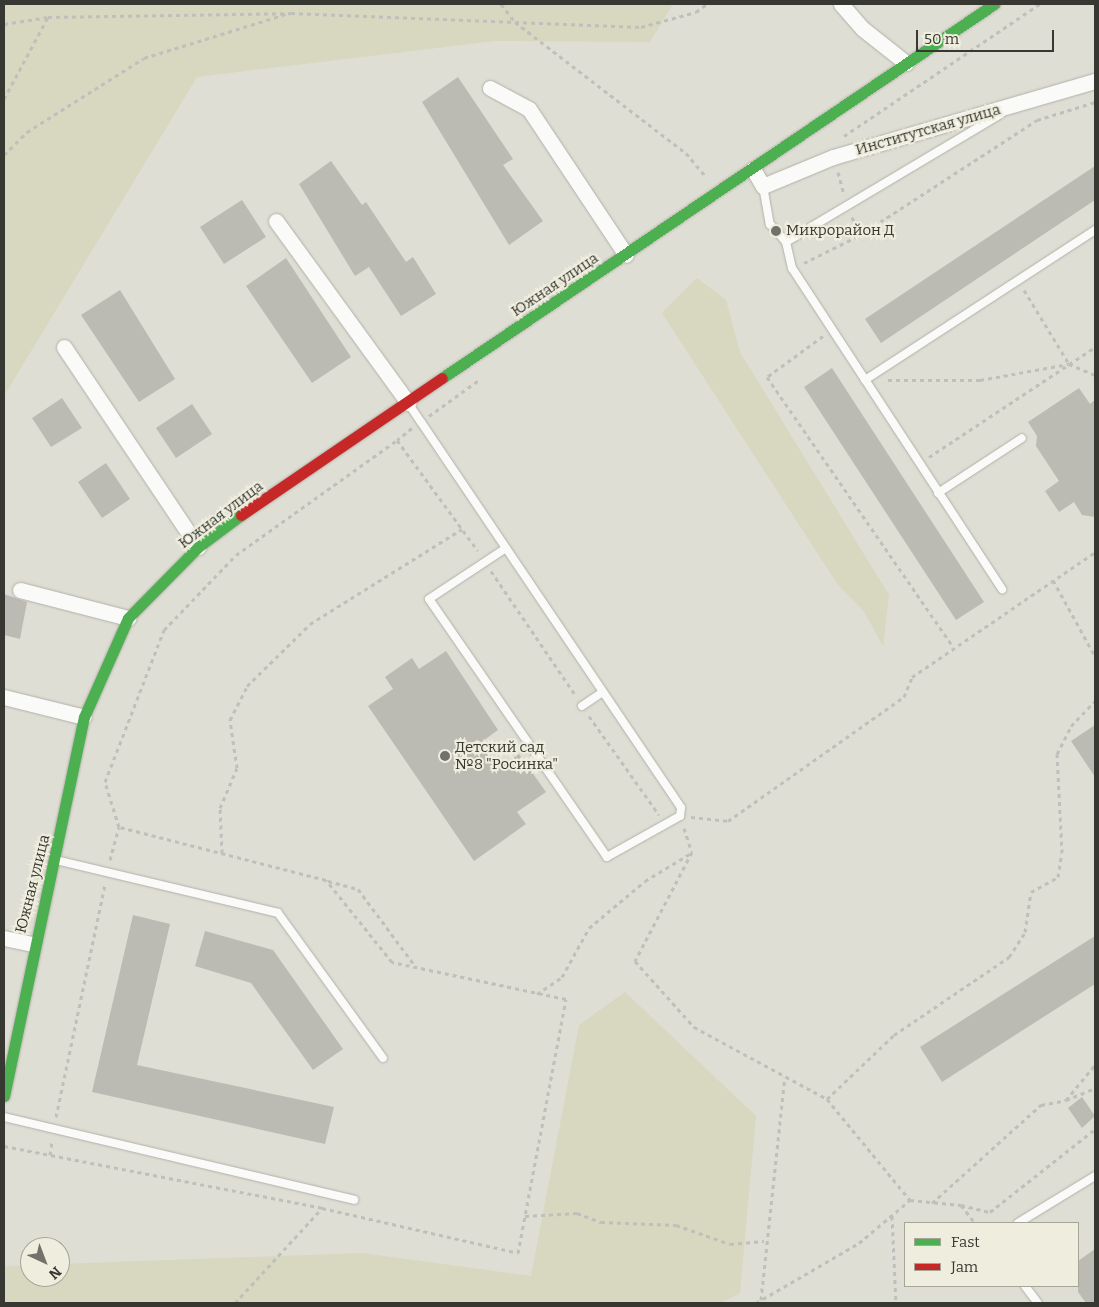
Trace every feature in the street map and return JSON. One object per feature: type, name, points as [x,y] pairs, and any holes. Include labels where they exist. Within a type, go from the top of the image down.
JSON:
[{"type":"street","points":[[841,4],[863,29],[906,63],[994,4]]},
{"type":"street","name":"Южная улица","points":[[4,1096],[33,944],[56,860],[84,717],[128,618],[198,547],[906,63]]},
{"type":"street","name":"Институтская улица","points":[[763,186],[833,157],[1095,81]]},
{"type":"street","points":[[490,88],[529,109],[626,255]]},
{"type":"street","points":[[753,169],[763,186]]},
{"type":"street","points":[[276,221],[408,403]]},
{"type":"street","points":[[64,347],[198,547]]},
{"type":"street","points":[[20,590],[128,618]]},
{"type":"street","points":[[4,697],[84,717]]},
{"type":"street","points":[[4,938],[33,944]]},
{"type":"lane","points":[[786,242],[848,209],[1012,106]]},
{"type":"lane","points":[[763,186],[770,224],[786,242],[792,268],[1002,590]]},
{"type":"lane","points":[[865,380],[1095,230]]},
{"type":"lane","points":[[408,403],[506,548],[681,808],[680,816],[607,857],[429,599],[506,548]]},
{"type":"lane","points":[[938,493],[1022,438]]},
{"type":"lane","points":[[582,706],[603,692]]},
{"type":"lane","points":[[56,860],[108,870],[278,913],[383,1058]]},
{"type":"lane","points":[[4,1117],[54,1126],[354,1200]]},
{"type":"lane","points":[[1020,1222],[1095,1176]]},
{"type":"lane","points":[[1026,1287],[1038,1303]]},
{"type":"path","points":[[501,4],[516,22],[686,153],[718,192]]},
{"type":"path","points":[[4,24],[48,17],[291,13],[641,27],[696,12],[707,4]]},
{"type":"path","points":[[860,235],[848,209],[833,157],[832,144],[1040,4]]},
{"type":"path","points":[[4,155],[27,132],[144,58],[291,13]]},
{"type":"path","points":[[4,99],[48,17]]},
{"type":"path","points":[[792,268],[860,235],[1037,120],[1095,102]]},
{"type":"path","points":[[1018,281],[1069,364]]},
{"type":"path","points":[[832,328],[767,377],[953,646]]},
{"type":"path","points":[[920,463],[1095,347]]},
{"type":"path","points":[[865,380],[980,380],[1069,364],[1095,375]]},
{"type":"path","points":[[50,1155],[54,1126],[108,870],[119,827],[105,782],[164,630],[236,555],[485,376]]},
{"type":"path","points":[[397,440],[486,563],[582,706],[666,823]]},
{"type":"path","points":[[222,853],[220,808],[237,768],[230,720],[247,686],[310,624],[462,529]]},
{"type":"path","points":[[1095,552],[953,646],[912,676],[904,697],[728,820],[680,816],[692,852],[635,961],[694,1028],[827,1099],[910,1200],[961,1205],[990,1212],[1095,1129]]},
{"type":"path","points":[[1053,580],[1095,656]]},
{"type":"path","points":[[827,1099],[894,1035],[1009,957],[1024,932],[1031,892],[1058,877],[1062,854],[1057,754],[1071,726],[1095,701]]},
{"type":"path","points":[[119,827],[358,889],[416,968]]},
{"type":"path","points":[[538,994],[562,977],[589,928],[645,881],[692,852]]},
{"type":"path","points":[[4,1146],[322,1208],[518,1253],[566,999],[392,962],[326,880]]},
{"type":"path","points":[[1066,1100],[1095,1065]]},
{"type":"path","points":[[759,1302],[764,1241],[785,1078]]},
{"type":"path","points":[[932,1203],[1041,1105],[1066,1100],[1095,1088]]},
{"type":"path","points":[[759,1302],[859,1243],[910,1200]]},
{"type":"path","points":[[961,1205],[974,1222]]},
{"type":"path","points":[[235,1303],[322,1208]]},
{"type":"path","points":[[525,1216],[577,1213],[601,1222],[676,1225],[730,1244],[764,1241]]},
{"type":"path","points":[[892,1215],[896,1303]]},
{"type":"green space","points":[[4,4],[673,4],[650,42],[495,41],[197,77],[4,396]]},
{"type":"green space","points":[[697,278],[726,300],[740,352],[889,595],[883,646],[863,610],[838,585],[662,313]]},
{"type":"green space","points":[[625,992],[756,1116],[740,1293],[721,1303],[4,1303],[4,1266],[20,1265],[20,1287],[70,1287],[70,1264],[362,1253],[531,1276],[579,1025]]},
{"type":"building","points":[[458,77],[513,159],[503,165],[543,221],[509,245],[422,102]]},
{"type":"building","points":[[331,161],[362,205],[366,202],[406,262],[413,257],[436,294],[401,316],[369,267],[355,276],[299,184]]},
{"type":"building","points":[[1095,166],[1095,200],[881,343],[865,319]]},
{"type":"building","points":[[242,200],[266,237],[224,264],[200,227]]},
{"type":"building","points":[[286,258],[351,357],[312,383],[246,286]]},
{"type":"building","points":[[120,290],[175,379],[139,402],[81,315]]},
{"type":"building","points":[[832,368],[984,602],[956,620],[804,387]]},
{"type":"building","points":[[1079,388],[1090,404],[1095,400],[1095,517],[1082,515],[1074,502],[1059,512],[1045,491],[1059,481],[1036,446],[1037,436],[1028,422]]},
{"type":"building","points":[[62,398],[82,428],[51,447],[32,418]]},
{"type":"building","points":[[192,404],[212,434],[176,458],[156,428]]},
{"type":"building","points":[[106,463],[130,499],[102,518],[78,482]]},
{"type":"building","points":[[4,594],[27,602],[20,639],[4,635]]},
{"type":"building","name":"Детский сад №8 \"Росинка\"","points":[[446,651],[498,730],[480,743],[498,769],[519,754],[546,792],[517,812],[526,824],[474,861],[368,706],[393,689],[385,677],[412,658],[419,669]]},
{"type":"building","points":[[1095,725],[1095,777],[1071,741]]},
{"type":"building","points":[[133,915],[170,924],[137,1065],[334,1107],[325,1144],[92,1092]]},
{"type":"building","points":[[205,931],[273,950],[343,1049],[313,1070],[251,983],[195,966]]},
{"type":"building","points":[[1095,936],[1095,984],[942,1082],[920,1047]]},
{"type":"building","points":[[1082,1097],[1095,1116],[1082,1128],[1068,1108]]},
{"type":"building","points":[[1095,1249],[1095,1303],[1086,1303],[1078,1292],[1079,1260]]},
{"type":"traffic: fast","points":[[442,378],[994,4]]},
{"type":"traffic: fast","points":[[4,1096],[84,717],[128,618],[198,547],[241,515]]},
{"type":"traffic: jam","points":[[241,515],[442,378]]},
{"type":"place","name":"Микрорайон Д","points":[[776,231]]},
{"type":"place","name":"Детский сад №8 \"Росинка\"","points":[[445,756]]}]
